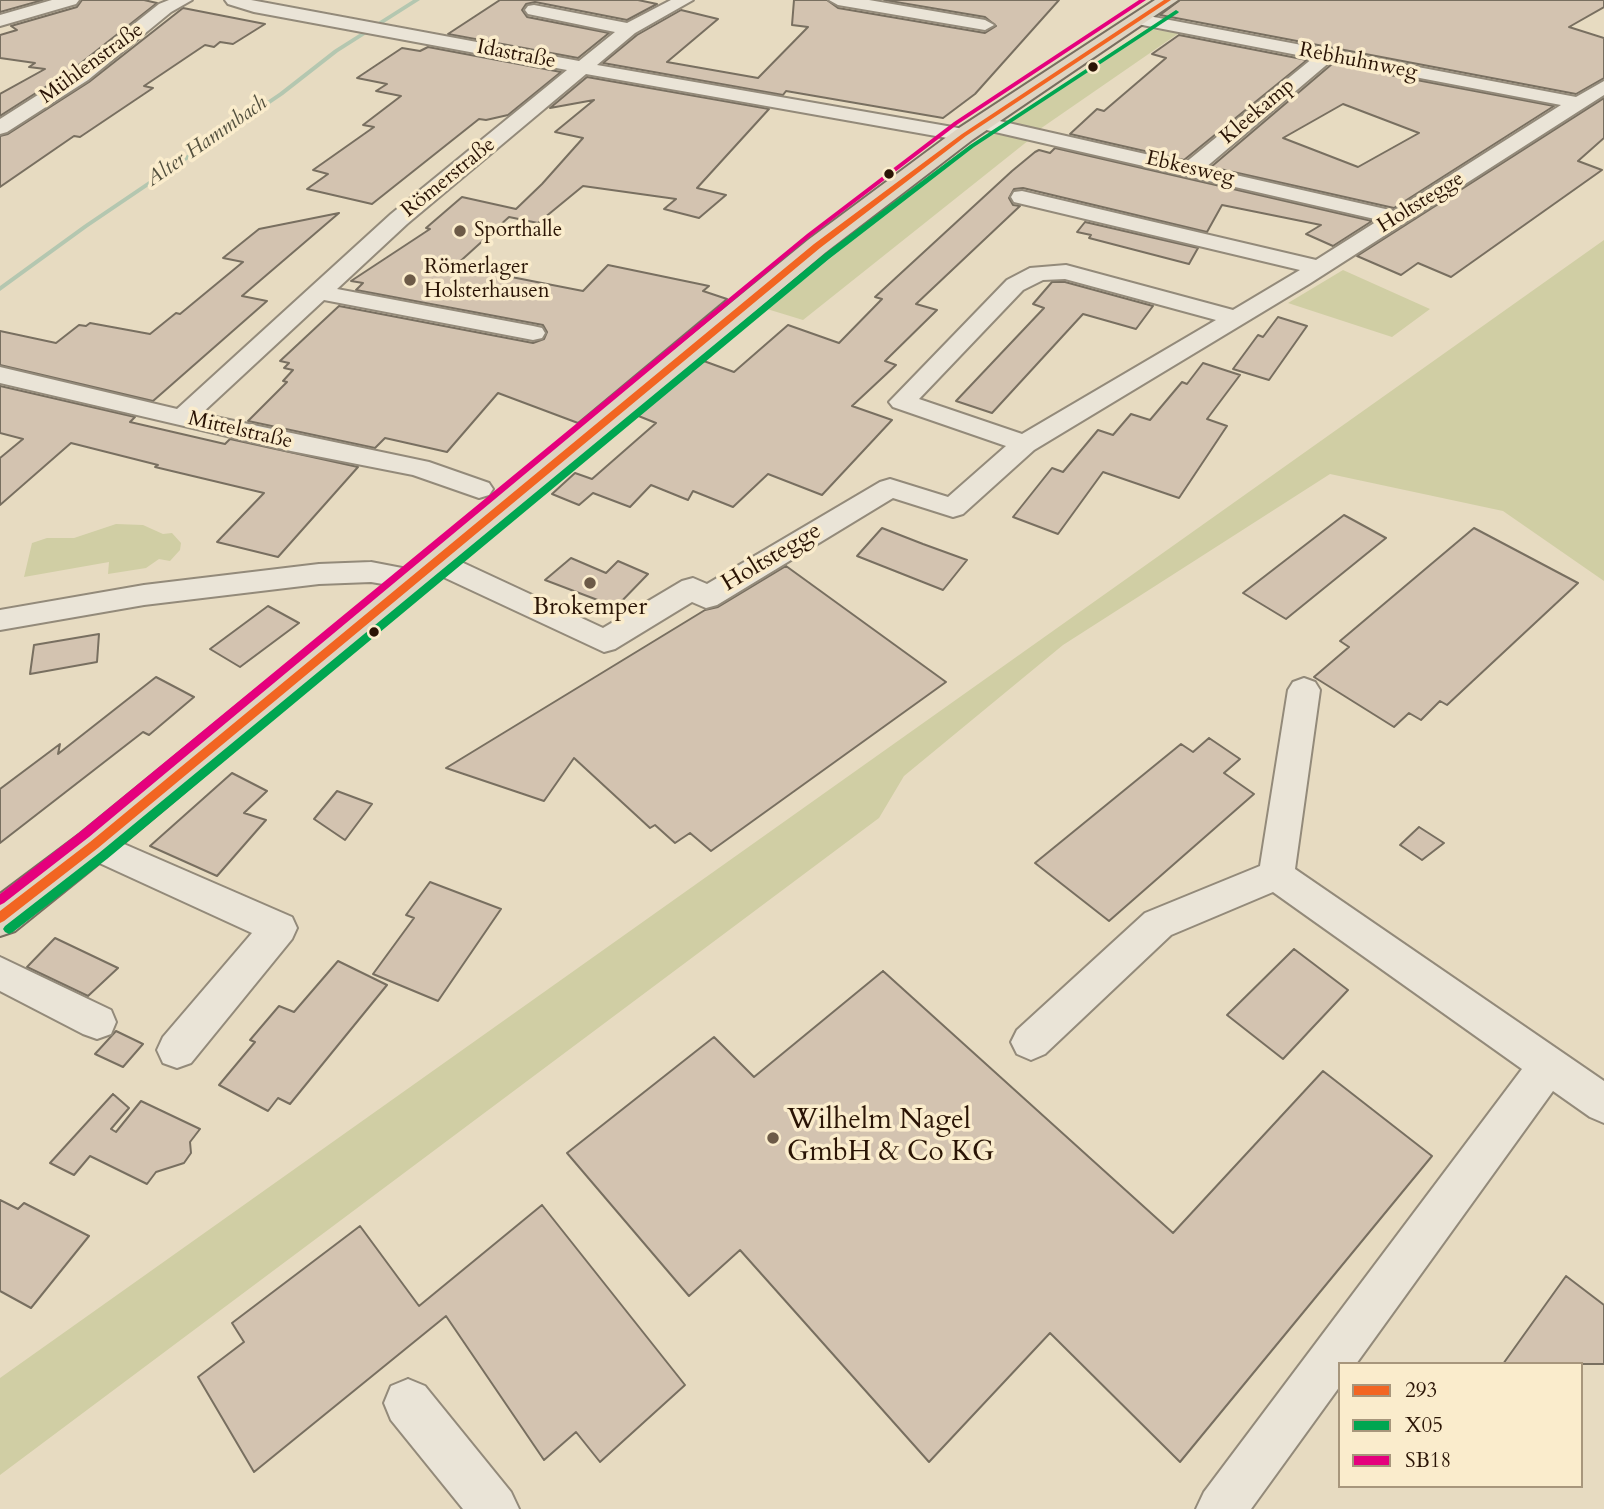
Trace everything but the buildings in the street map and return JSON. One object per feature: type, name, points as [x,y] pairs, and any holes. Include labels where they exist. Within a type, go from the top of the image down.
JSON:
[{"type":"main road","points":[[0,918],[94,845],[817,246],[973,129],[1168,0]]},
{"type":"street","points":[[0,21],[70,0]]},
{"type":"street","name":"Mühlenstraße","points":[[0,128],[81,76],[165,8],[183,0]]},
{"type":"street","name":"Idastraße","points":[[233,0],[254,7],[585,68],[973,129]]},
{"type":"street","name":"Römerstraße","points":[[182,418],[400,219],[629,29],[683,0]]},
{"type":"street","points":[[838,0],[985,26]]},
{"type":"street","points":[[534,10],[629,29]]},
{"type":"street","name":"Rebhuhnweg","points":[[1138,19],[1579,103]]},
{"type":"street","name":"Kleekamp","points":[[1191,169],[1326,56]]},
{"type":"street","name":"Holtstegge","points":[[424,570],[604,641],[693,588],[706,598],[890,488],[953,508],[1026,444],[1237,318],[1604,87]]},
{"type":"street","name":"Ebkesweg","points":[[973,129],[1191,169],[1397,218]]},
{"type":"street","points":[[1022,197],[1318,267]]},
{"type":"street","points":[[1026,444],[902,402],[1015,285],[1038,273],[1066,272],[1237,318]]},
{"type":"street","points":[[317,292],[533,333]]},
{"type":"street","name":"Mittelstraße","points":[[0,375],[182,418],[419,468],[479,489]]},
{"type":"street","points":[[0,620],[144,595],[320,574],[424,570]]},
{"type":"street","points":[[1276,875],[1304,690]]},
{"type":"street","points":[[94,845],[279,928],[177,1049]]},
{"type":"street","points":[[1031,1042],[1158,924],[1276,875]]},
{"type":"street","points":[[1276,875],[1604,1104]]},
{"type":"street","points":[[0,973],[97,1022]]},
{"type":"street","points":[[1221,1509],[1549,1065]]},
{"type":"street","points":[[408,1402],[494,1509]]},
{"type":"shaded area","points":[[1147,29],[1179,33],[1037,131],[1008,122]]},
{"type":"shaded area","points":[[995,134],[1029,140],[803,320],[767,309],[943,168],[987,136]]},
{"type":"shaded area","points":[[1604,240],[1604,581],[1503,511],[1330,474],[1063,645],[904,776],[879,818],[0,1475],[0,1378]]},
{"type":"shaded area","points":[[1343,270],[1430,309],[1392,337],[1288,303]]},
{"type":"shaded area","points":[[116,524],[143,525],[163,534],[172,533],[181,543],[180,550],[170,561],[159,559],[146,568],[108,574],[109,562],[24,577],[32,543],[47,538],[74,538]]},
{"type":"waterway","name":"Alter Hammbach","points":[[0,289],[86,226],[281,94],[336,51],[417,0]]},
{"type":"transit line","name":"SB18","points":[[0,900],[85,834],[809,235],[956,123],[1143,0]]},
{"type":"transit line","name":"293","points":[[0,918],[94,845],[817,246],[964,135],[1168,0]]},
{"type":"transit line","name":"X05","points":[[9,929],[103,856],[826,257],[972,146],[1176,12]]},
{"type":"place","name":"Sporthalle","points":[[460,231]]},
{"type":"place","name":"Römerlager Holsterhausen","points":[[410,280]]},
{"type":"place","name":"Brokemper","points":[[590,583]]},
{"type":"place","name":"Wilhelm Nagel GmbH & Co KG","points":[[773,1138]]}]
